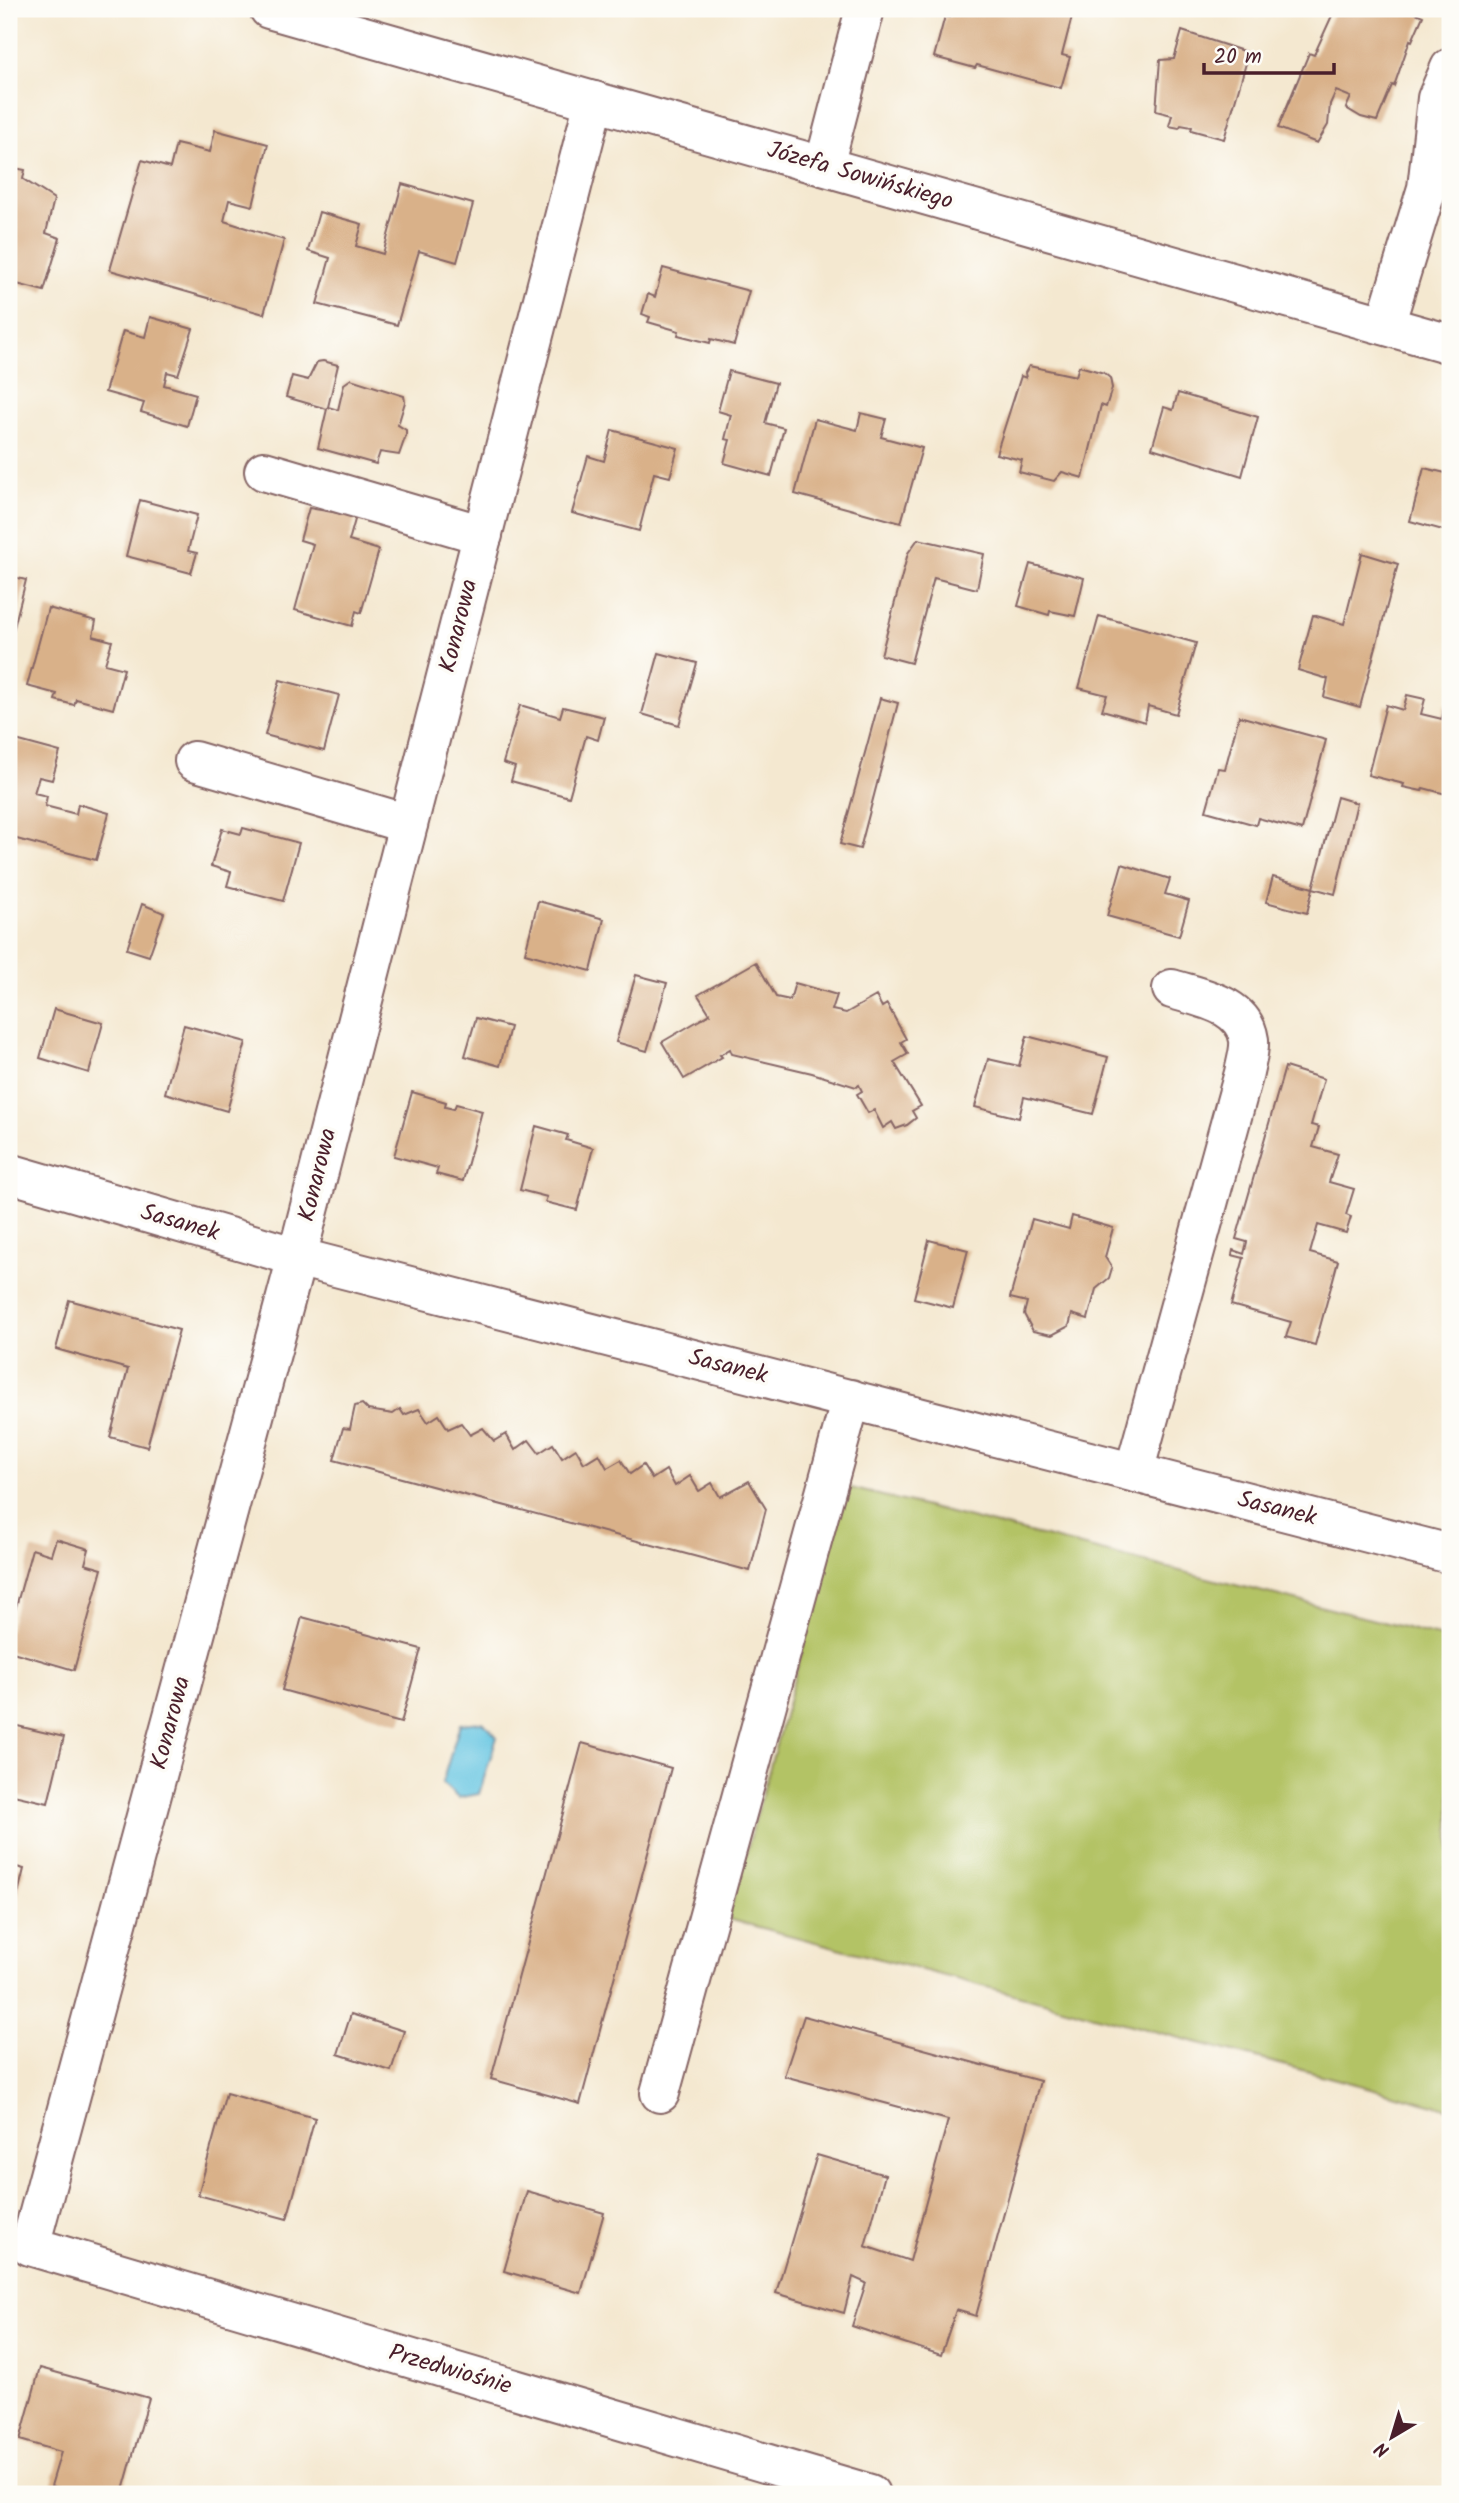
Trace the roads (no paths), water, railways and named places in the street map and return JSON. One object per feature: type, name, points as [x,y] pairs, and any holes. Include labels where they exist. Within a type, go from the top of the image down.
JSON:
[{"type":"street","name":"Józefa Sowińskiego","points":[[268,9],[1450,344]]},
{"type":"street","points":[[824,166],[865,9]]},
{"type":"street","points":[[1385,325],[1427,188],[1437,98],[1450,68]]},
{"type":"street","name":"Konarowa","points":[[30,2246],[297,1256],[594,101]]},
{"type":"street","points":[[264,471],[483,535]]},
{"type":"street","points":[[194,761],[408,824]]},
{"type":"street","points":[[1134,1472],[1244,1073],[1249,1041],[1242,1020],[1223,1005],[1172,989]]},
{"type":"street","name":"Sasanek","points":[[9,1173],[297,1256],[1450,1554]]},
{"type":"street","points":[[660,2093],[851,1399]]},
{"type":"street","name":"Przedwiośnie","points":[[30,2246],[870,2494]]},
{"type":"water","points":[[483,1722],[497,1737],[479,1794],[458,1798],[442,1783],[460,1724]]}]
